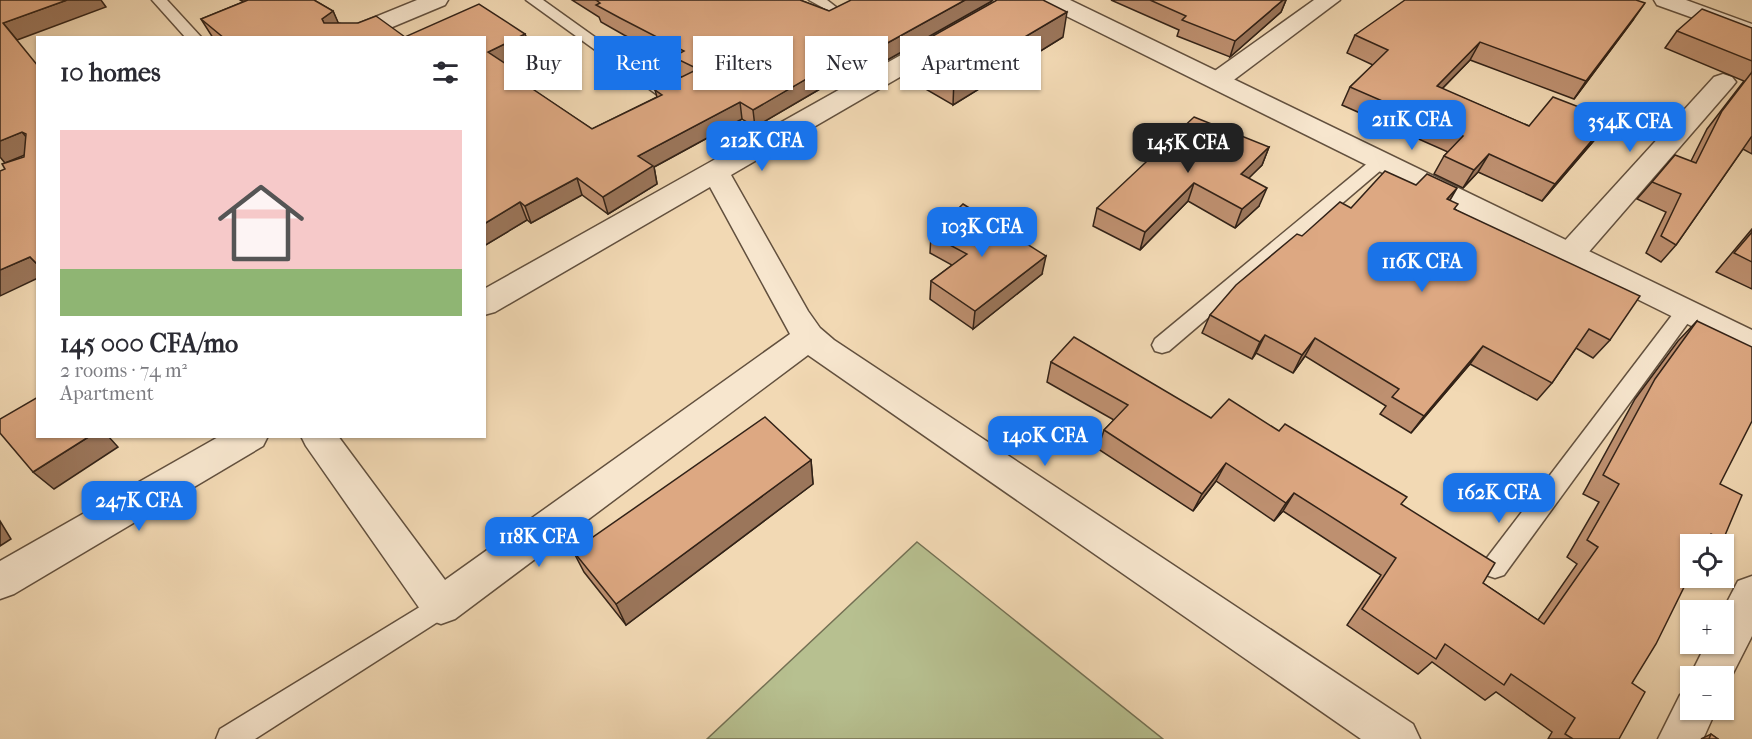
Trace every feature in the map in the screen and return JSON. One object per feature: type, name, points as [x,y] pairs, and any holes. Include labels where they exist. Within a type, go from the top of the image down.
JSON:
[{"type":"street","points":[[349,36],[437,0]]},
{"type":"street","points":[[486,303],[1016,0]]},
{"type":"street","points":[[1218,80],[1329,0]]},
{"type":"street","points":[[1665,0],[1752,32]]},
{"type":"street","points":[[1065,2],[1752,344]]},
{"type":"street","points":[[1570,254],[1723,82]]},
{"type":"street","points":[[716,172],[809,337],[823,350],[1398,739]]},
{"type":"street","points":[[319,438],[441,606],[809,337]]},
{"type":"street","points":[[0,581],[248,438]]},
{"type":"street","points":[[1716,666],[1752,594]]},
{"type":"street","points":[[1680,739],[1690,720]]},
{"type":"lane","points":[[159,0],[193,36]]},
{"type":"lane","points":[[533,0],[664,93]]},
{"type":"lane","points":[[1162,345],[1382,161]]},
{"type":"lane","points":[[1495,567],[1686,311]]},
{"type":"lane","points":[[230,739],[441,606]]},
{"type":"green space","points":[[917,542],[1163,739],[707,739]]},
{"type":"building","points":[[0,0],[67,0],[3,23],[36,64],[36,263],[30,257],[0,270],[0,171],[5,169],[2,164],[24,157],[26,134],[22,132],[0,141]]},
{"type":"building","points":[[248,0],[314,0],[333,11],[322,19],[324,23],[358,23],[376,16],[404,36],[222,36],[201,19]]},
{"type":"building","points":[[596,0],[800,0],[829,11],[851,0],[965,0],[888,43],[888,36],[805,36],[805,80],[793,87],[793,36],[693,36],[693,67],[681,61],[681,53],[684,51],[681,49],[681,36],[655,36],[596,5],[600,3]]},
{"type":"building","points":[[997,0],[1043,0],[1067,12],[1027,36],[933,36]]},
{"type":"building","points":[[1150,0],[1283,0],[1235,41],[1182,20],[1186,16]]},
{"type":"building","points":[[1405,0],[1636,0],[1645,3],[1586,81],[1480,42],[1437,86],[1529,126],[1553,97],[1610,119],[1555,184],[1489,154],[1474,170],[1444,156],[1463,136],[1350,87],[1388,50],[1355,35]]},
{"type":"building","points":[[479,4],[525,34],[504,36],[504,44],[488,52],[504,63],[504,90],[534,90],[592,129],[662,95],[655,90],[681,90],[681,77],[693,71],[693,90],[787,90],[753,110],[740,102],[638,156],[653,166],[603,197],[577,178],[525,206],[520,202],[486,223],[486,36],[407,36]]},
{"type":"building","points":[[1702,9],[1752,28],[1752,61],[1677,31]]},
{"type":"building","points":[[1752,72],[1752,136],[1676,245],[1661,236],[1681,194],[1652,182],[1675,155],[1696,163],[1722,111]]},
{"type":"building","points":[[1194,117],[1269,147],[1241,174],[1267,188],[1242,209],[1194,183],[1145,232],[1097,208]]},
{"type":"building","points":[[1385,171],[1416,185],[1427,174],[1457,188],[1447,199],[1458,204],[1454,209],[1640,296],[1610,340],[1589,329],[1552,383],[1483,346],[1424,416],[1392,397],[1399,389],[1315,338],[1302,355],[1265,335],[1260,342],[1210,315],[1236,285],[1297,234],[1302,236],[1340,202],[1351,208]]},
{"type":"building","points":[[963,204],[1046,256],[975,311],[931,281],[967,254],[931,235]]},
{"type":"building","points":[[1752,232],[1752,262],[1734,253]]},
{"type":"building","points":[[1697,321],[1752,347],[1752,421],[1720,484],[1742,495],[1726,534],[1680,534],[1680,588],[1684,588],[1656,644],[1632,683],[1645,692],[1619,739],[1573,739],[1565,734],[1575,718],[1511,674],[1504,685],[1445,644],[1436,659],[1362,609],[1396,558],[1294,493],[1286,503],[1226,463],[1202,494],[1104,430],[1128,405],[1051,362],[1074,337],[1211,418],[1229,399],[1279,431],[1285,424],[1407,497],[1401,504],[1495,563],[1483,583],[1544,624],[1598,547],[1587,540],[1619,484],[1603,475],[1655,379]]},
{"type":"building","points":[[36,398],[36,438],[87,438],[33,472],[0,433],[0,419]]},
{"type":"building","points":[[765,417],[811,460],[616,604],[573,551]]}]
